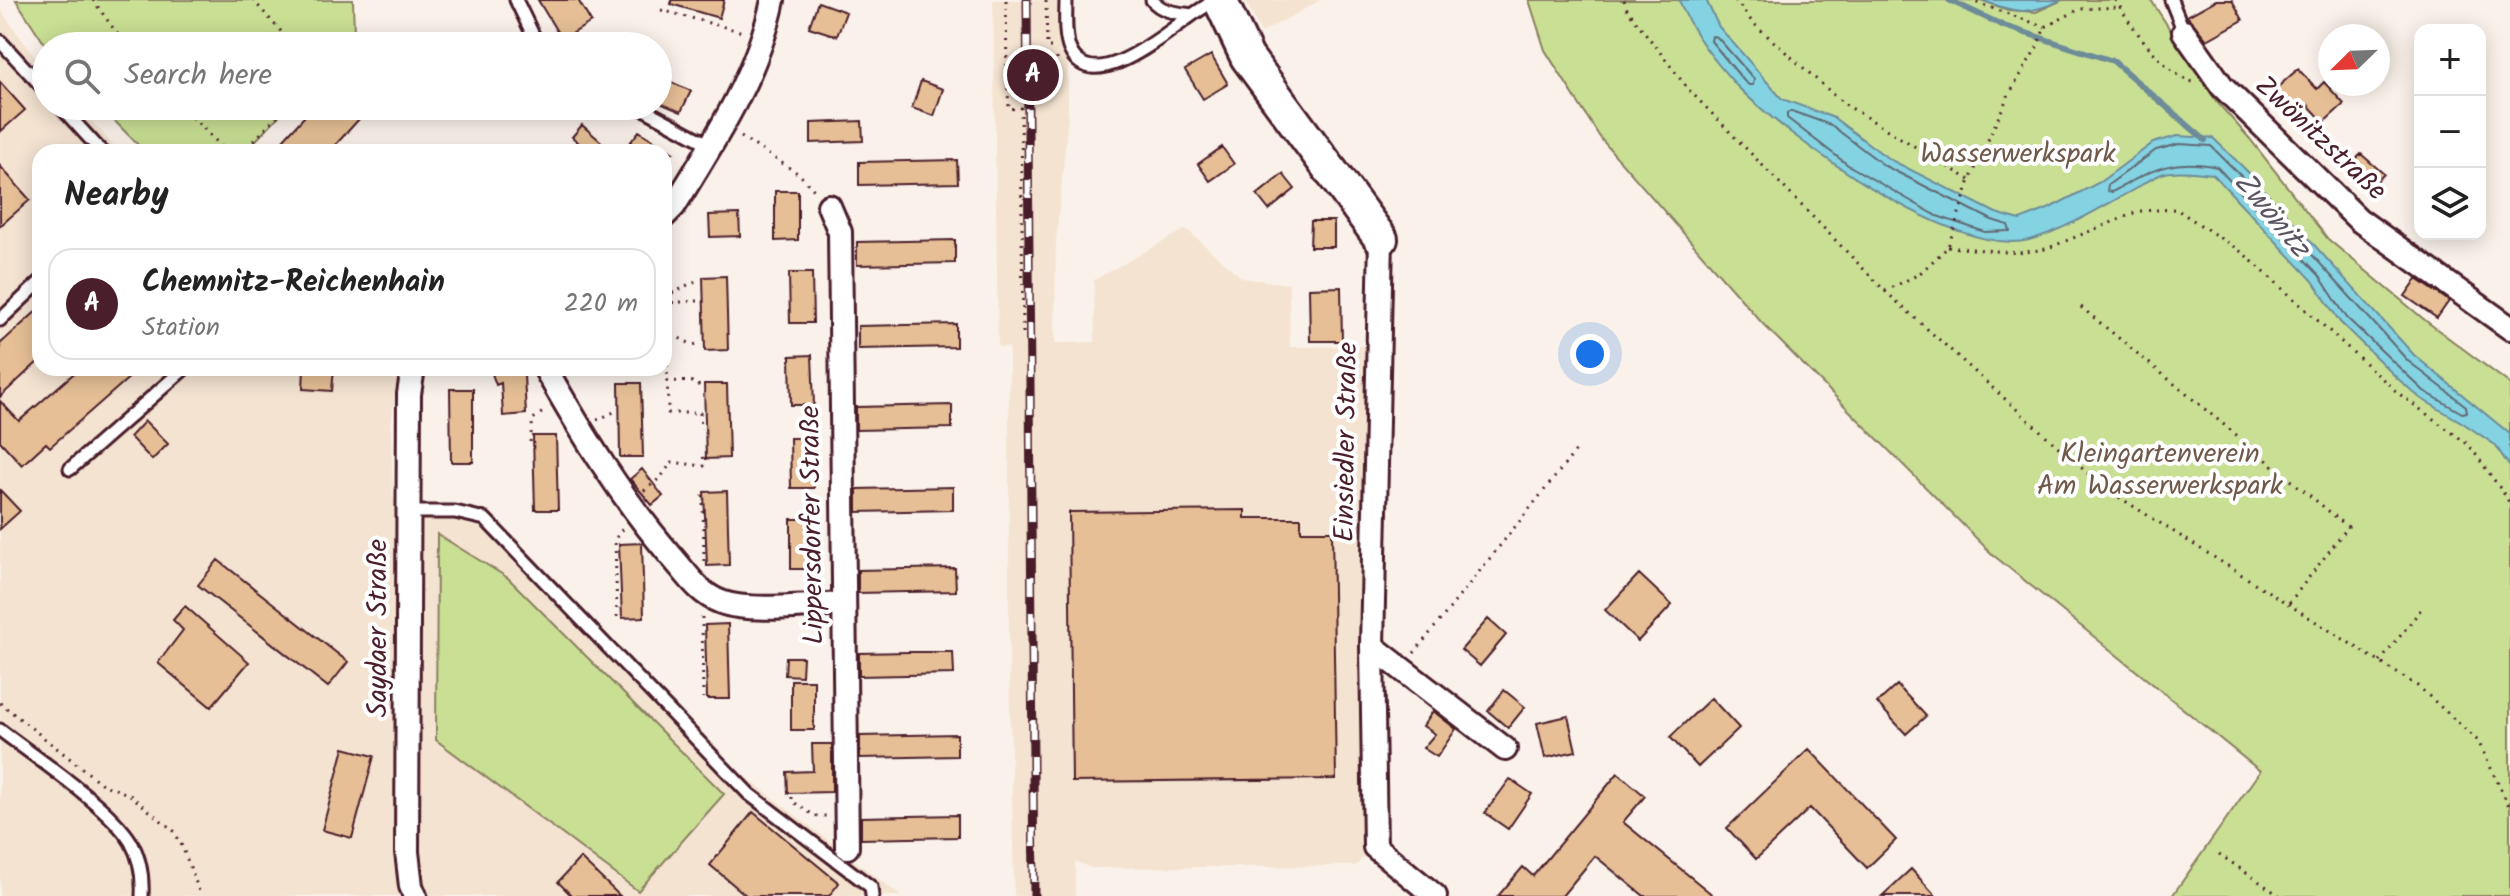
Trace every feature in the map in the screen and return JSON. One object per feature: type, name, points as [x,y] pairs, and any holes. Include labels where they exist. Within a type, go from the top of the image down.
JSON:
[{"type":"main road","points":[[1209,5],[1381,239]]},
{"type":"street","points":[[672,208],[723,128],[762,37],[773,0]]},
{"type":"street","name":"Zwönitzstraße","points":[[2184,32],[2222,86],[2359,220],[2510,328]]},
{"type":"street","name":"Lippersdorfer Straße","points":[[829,206],[840,232],[847,847]]},
{"type":"street","name":"Einsiedler Straße","points":[[1381,239],[1372,646],[1375,847],[1435,896]]},
{"type":"street","name":"Saydaer Straße","points":[[409,376],[407,852],[411,893]]},
{"type":"street","points":[[550,376],[591,448],[632,508],[698,587],[723,603],[748,606],[844,604]]},
{"type":"street","points":[[1372,646],[1505,749]]},
{"type":"lane","points":[[516,0],[532,32]]},
{"type":"lane","points":[[1066,0],[1070,49],[1077,59],[1089,67],[1105,68],[1123,62],[1209,5]]},
{"type":"lane","points":[[2171,0],[2184,32]]},
{"type":"lane","points":[[1154,2],[1171,11],[1209,5]]},
{"type":"lane","points":[[0,41],[32,76]]},
{"type":"lane","points":[[73,120],[95,144]]},
{"type":"lane","points":[[664,120],[712,146]]},
{"type":"lane","points":[[0,320],[32,290]]},
{"type":"lane","points":[[70,469],[176,376]]},
{"type":"lane","points":[[408,512],[455,512],[485,519],[749,794],[871,887],[872,896]]},
{"type":"lane","points":[[0,730],[91,801],[123,831],[138,860],[142,896]]},
{"type":"path","points":[[93,0],[116,32]]},
{"type":"path","points":[[253,0],[282,32]]},
{"type":"path","points":[[1006,0],[1009,109],[1021,108],[1023,333]]},
{"type":"path","points":[[1624,0],[1627,9],[1688,89],[1885,291],[2103,487],[2419,687],[2478,741],[2510,808]]},
{"type":"path","points":[[1735,0],[1753,23],[1843,103],[1970,180]]},
{"type":"path","points":[[1969,0],[2045,27]]},
{"type":"path","points":[[2080,9],[2083,0]]},
{"type":"path","points":[[2116,0],[2153,52],[2184,81],[2222,86]]},
{"type":"path","points":[[1007,75],[1057,75],[1057,47],[1047,47],[1046,1]]},
{"type":"path","points":[[1885,291],[1919,274],[1948,247],[1970,180],[2008,96],[2037,47],[2045,27],[2080,9],[2120,7]]},
{"type":"path","points":[[661,10],[762,37]]},
{"type":"path","points":[[195,120],[219,144]]},
{"type":"path","points":[[251,144],[274,120]]},
{"type":"path","points":[[747,141],[799,174],[829,206]]},
{"type":"path","points":[[1948,247],[2019,253],[2046,249],[2140,211],[2176,209],[2243,253],[2398,393],[2469,445],[2510,506]]},
{"type":"path","points":[[672,294],[688,283],[699,282]]},
{"type":"path","points":[[672,303],[698,301]]},
{"type":"path","points":[[2081,307],[2348,527],[2289,603]]},
{"type":"path","points":[[672,337],[693,345],[701,343]]},
{"type":"path","points":[[667,376],[668,413],[700,413],[701,429]]},
{"type":"path","points":[[667,381],[696,382],[701,389]]},
{"type":"path","points":[[530,442],[533,419],[562,398]]},
{"type":"path","points":[[1401,669],[1579,447]]},
{"type":"path","points":[[617,617],[615,539],[632,508],[672,462],[704,466],[703,452]]},
{"type":"path","points":[[703,495],[704,568],[698,587],[703,698]]},
{"type":"path","points":[[2380,662],[2422,608]]},
{"type":"path","points":[[0,703],[102,784],[130,795],[174,831],[201,896]]},
{"type":"path","points":[[792,797],[792,801],[815,816],[847,816]]},
{"type":"path","points":[[2219,854],[2280,896]]},
{"type":"shaded area","points":[[993,0],[1068,0],[1068,116],[1056,241],[1055,343],[1095,342],[1094,280],[1186,229],[1242,278],[1289,284],[1290,347],[1376,346],[1374,848],[1355,866],[1091,868],[1075,861],[1075,896],[1014,896],[1009,665],[1009,347],[998,347]]},
{"type":"shaded area","points":[[1245,0],[1321,0],[1261,33]]},
{"type":"shaded area","points":[[0,9],[32,53],[32,120],[90,120],[112,144],[32,144],[32,376],[397,376],[391,425],[393,498],[504,531],[738,771],[901,896],[0,896]]},
{"type":"green space","points":[[16,0],[353,0],[354,32],[37,32]]},
{"type":"green space","name":"Kleingartenverein Am Wasserwerkspark","points":[[1529,0],[1981,0],[2008,10],[2036,12],[2062,0],[2151,0],[2216,101],[2250,139],[2328,239],[2426,321],[2510,384],[2510,896],[2172,896],[2260,771],[1993,555],[1762,323],[1601,139],[1545,50]]},
{"type":"green space","points":[[114,120],[275,120],[252,144],[137,144]]},
{"type":"green space","points":[[437,534],[508,578],[724,794],[638,891],[436,740]]},
{"type":"water","name":"Zwönitz","points":[[1679,0],[1706,0],[1719,27],[1782,99],[1834,118],[1889,159],[1996,213],[2020,220],[2100,182],[2153,143],[2177,136],[2213,138],[2247,171],[2414,355],[2510,434],[2510,467],[2495,445],[2420,398],[2340,322],[2313,281],[2213,174],[2176,171],[2161,174],[2069,225],[2029,240],[1997,241],[1959,231],[1917,213],[1874,189],[1792,134],[1736,85],[1696,34]]},
{"type":"water","points":[[1981,0],[2062,0],[2040,9],[2022,11]]},
{"type":"building","points":[[538,0],[578,0],[591,22],[575,32],[557,32]]},
{"type":"building","points":[[672,0],[724,0],[719,18],[671,4]]},
{"type":"building","points":[[2216,0],[2232,0],[2243,20],[2207,40],[2187,16]]},
{"type":"building","points":[[818,2],[846,12],[837,36],[809,27]]},
{"type":"building","points":[[1211,55],[1228,84],[1203,99],[1185,70]]},
{"type":"building","points":[[2298,69],[2318,88],[2318,96],[2337,96],[2344,104],[2324,122],[2308,105],[2294,118],[2271,93]]},
{"type":"building","points":[[921,81],[943,89],[934,116],[912,108]]},
{"type":"building","points":[[0,82],[25,110],[0,132]]},
{"type":"building","points":[[672,82],[691,91],[681,112],[672,108]]},
{"type":"building","points":[[301,120],[358,120],[336,144],[279,144]]},
{"type":"building","points":[[862,121],[863,141],[811,143],[811,123]]},
{"type":"building","points":[[582,125],[604,144],[580,144],[572,137]]},
{"type":"building","points":[[639,131],[659,144],[629,144]]},
{"type":"building","points":[[1222,147],[1234,164],[1210,181],[1198,164]]},
{"type":"building","points":[[2361,154],[2384,174],[2370,188],[2348,167]]},
{"type":"building","points":[[957,160],[958,183],[859,185],[859,162]]},
{"type":"building","points":[[0,166],[30,200],[0,226]]},
{"type":"building","points":[[1283,174],[1295,189],[1269,210],[1257,195]]},
{"type":"building","points":[[775,191],[798,191],[798,240],[775,241]]},
{"type":"building","points":[[739,214],[740,236],[710,237],[709,215]]},
{"type":"building","points":[[1311,221],[1334,221],[1334,247],[1310,247]]},
{"type":"building","points":[[955,240],[955,263],[857,265],[857,242]]},
{"type":"building","points":[[789,273],[812,273],[813,323],[790,323]]},
{"type":"building","points":[[726,276],[728,350],[705,351],[703,277]]},
{"type":"building","points":[[2417,279],[2449,301],[2437,318],[2405,296]]},
{"type":"building","points":[[1341,287],[1342,341],[1310,341],[1309,288]]},
{"type":"building","points":[[32,315],[32,367],[0,397],[0,344]]},
{"type":"building","points":[[956,324],[956,347],[858,349],[858,326]]},
{"type":"building","points":[[812,355],[814,405],[791,405],[790,356]]},
{"type":"building","points":[[71,376],[131,376],[50,447],[46,443],[22,465],[0,441],[0,401],[19,421]]},
{"type":"building","points":[[304,376],[333,376],[332,391],[303,389]]},
{"type":"building","points":[[493,376],[524,376],[526,414],[503,416],[501,383],[496,385]]},
{"type":"building","points":[[619,383],[641,383],[643,457],[620,457]]},
{"type":"building","points":[[704,384],[727,384],[729,458],[706,459]]},
{"type":"building","points":[[450,389],[473,389],[473,462],[451,462]]},
{"type":"building","points":[[952,405],[952,428],[856,430],[856,407]]},
{"type":"building","points":[[145,421],[168,444],[152,460],[130,437]]},
{"type":"building","points":[[533,436],[556,436],[558,510],[535,510]]},
{"type":"building","points":[[790,438],[813,438],[814,488],[791,488]]},
{"type":"building","points":[[642,469],[663,496],[652,505],[630,479]]},
{"type":"building","points":[[953,487],[953,510],[857,512],[857,489]]},
{"type":"building","points":[[0,490],[20,511],[0,529]]},
{"type":"building","points":[[727,491],[729,565],[707,566],[704,492]]},
{"type":"building","points":[[1245,510],[1245,518],[1301,518],[1301,531],[1332,531],[1336,779],[1072,782],[1069,512]]},
{"type":"building","points":[[791,519],[813,519],[814,569],[791,569]]},
{"type":"building","points":[[642,543],[644,617],[622,618],[619,544]]},
{"type":"building","points":[[218,560],[348,662],[328,687],[198,585]]},
{"type":"building","points":[[955,568],[956,591],[858,593],[858,570]]},
{"type":"building","points":[[1639,574],[1672,605],[1638,641],[1605,610]]},
{"type":"building","points":[[185,606],[249,662],[211,707],[158,663],[183,630],[173,620]]},
{"type":"building","points":[[1488,619],[1506,635],[1480,666],[1461,650]]},
{"type":"building","points":[[728,624],[730,699],[707,699],[705,625]]},
{"type":"building","points":[[953,652],[954,674],[859,676],[859,653]]},
{"type":"building","points":[[786,657],[803,657],[802,676],[785,675]]},
{"type":"building","points":[[791,680],[814,680],[814,730],[791,730]]},
{"type":"building","points":[[1897,685],[1926,716],[1906,734],[1877,703]]},
{"type":"building","points":[[1504,690],[1525,707],[1508,728],[1488,711]]},
{"type":"building","points":[[1711,698],[1739,728],[1698,767],[1670,737]]},
{"type":"building","points":[[1433,711],[1456,729],[1437,757],[1423,748],[1435,734],[1423,726]]},
{"type":"building","points":[[1568,716],[1576,751],[1545,758],[1537,723]]},
{"type":"building","points":[[957,734],[957,756],[860,758],[860,736]]},
{"type":"building","points":[[812,744],[832,744],[832,792],[788,793],[787,772],[813,771]]},
{"type":"building","points":[[344,748],[374,756],[352,838],[322,830]]},
{"type":"building","points":[[1809,749],[1896,840],[1867,868],[1810,808],[1756,859],[1727,828]]},
{"type":"building","points":[[1618,773],[1645,796],[1623,822],[1714,896],[1644,896],[1595,856],[1562,896],[1498,896],[1523,867],[1533,876]]},
{"type":"building","points":[[1510,779],[1532,794],[1508,829],[1485,813]]},
{"type":"building","points":[[753,812],[839,883],[829,896],[747,896],[710,865]]},
{"type":"building","points":[[958,815],[958,837],[861,839],[861,817]]},
{"type":"building","points":[[580,858],[620,896],[572,896],[558,882]]},
{"type":"building","points":[[1911,869],[1936,896],[1882,896]]},
{"type":"waterway","points":[[1949,0],[2004,26],[2113,61],[2205,140]]},
{"type":"railway","points":[[1027,0],[1034,896]]},
{"type":"place","name":"Chemnitz-Reichenhain","points":[[1033,75]]},
{"type":"park label","name":"Wasserwerkspark","points":[[2018,154]]}]
